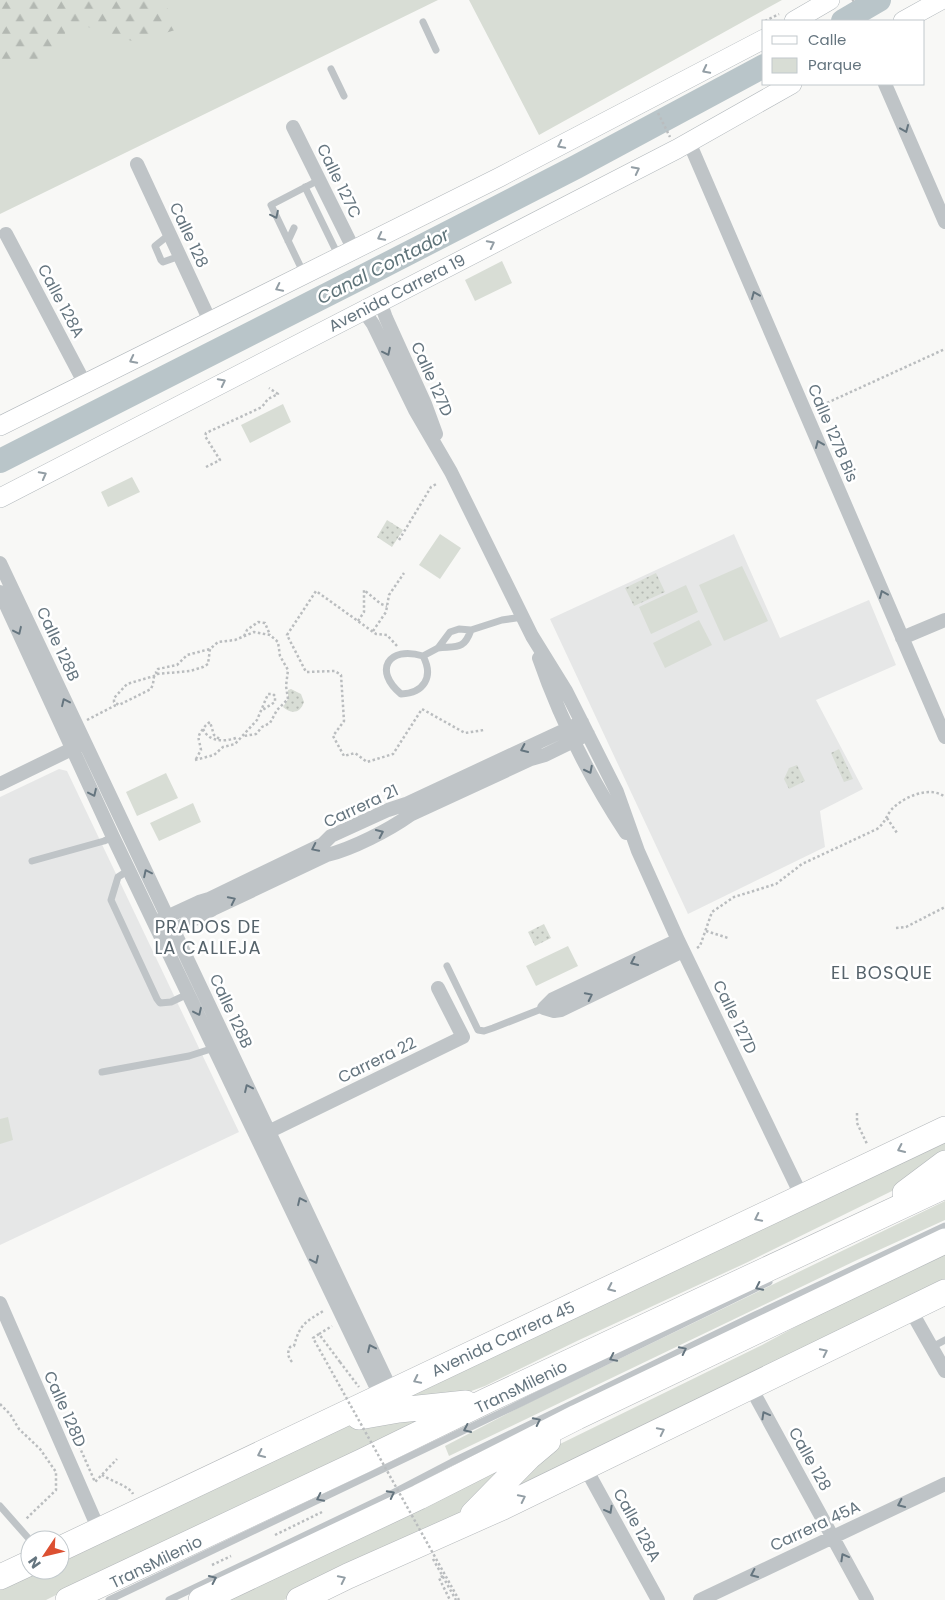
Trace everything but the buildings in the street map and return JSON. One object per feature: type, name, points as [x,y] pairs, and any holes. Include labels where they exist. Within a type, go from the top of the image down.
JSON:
[{"type":"highway","name":"Avenida Carrera 45","points":[[70,1544],[315,1428],[378,1393],[945,1129]]},
{"type":"highway","points":[[846,1232],[918,1184],[945,1163]]},
{"type":"highway","points":[[68,1600],[355,1465],[488,1400],[945,1186]]},
{"type":"highway","points":[[201,1600],[419,1497],[577,1417],[945,1241]]},
{"type":"highway","points":[[299,1600],[585,1468],[945,1292]]},
{"type":"highway","points":[[315,1428],[382,1413],[488,1400]]},
{"type":"highway","points":[[460,1526],[528,1457],[577,1417]]},
{"type":"highway","points":[[0,1577],[20,1568]]},
{"type":"main road","points":[[905,20],[941,0]]},
{"type":"main road","points":[[796,20],[817,10]]},
{"type":"main road","points":[[0,426],[500,177],[762,43]]},
{"type":"main road","points":[[729,120],[775,85]]},
{"type":"main road","name":"Avenida Carrera 19","points":[[0,498],[689,142],[790,85]]},
{"type":"street","points":[[886,85],[945,222]]},
{"type":"street","name":"Calle 127C","points":[[293,127],[333,208],[346,254]]},
{"type":"street","name":"Calle 127B Bis","points":[[689,142],[945,737]]},
{"type":"street","name":"Calle 128","points":[[137,164],[210,321]]},
{"type":"street","name":"Calle 128A","points":[[6,234],[85,384]]},
{"type":"street","name":"Calle 127D","points":[[380,301],[451,472]]},
{"type":"street","name":"Calle 127D","points":[[364,310],[373,324],[414,410],[451,472],[523,617],[532,636],[553,697],[571,735],[604,799],[638,851]]},
{"type":"street","name":"Calle 128B","points":[[0,563],[79,746],[263,1134],[378,1393]]},
{"type":"street","name":"Calle 128B","points":[[0,592],[79,746],[113,837],[129,870],[161,920]]},
{"type":"street","points":[[902,638],[945,620]]},
{"type":"street","name":"Calle 127D","points":[[532,636],[566,691],[617,792],[638,851],[682,949],[802,1197]]},
{"type":"street","name":"Carrera 21","points":[[161,920],[323,844],[332,836],[388,810],[585,728]]},
{"type":"street","name":"Carrera 21","points":[[168,934],[212,909],[318,859],[339,852],[395,825],[410,815],[531,758],[545,755],[571,735]]},
{"type":"street","points":[[0,784],[79,746]]},
{"type":"street","name":"Calle 128B","points":[[168,934],[189,994],[214,1047],[263,1134]]},
{"type":"street","points":[[544,1008],[553,999],[682,949]]},
{"type":"street","name":"Carrera 22","points":[[263,1134],[462,1037],[438,988]]},
{"type":"street","name":"Calle 128D","points":[[0,1303],[99,1530]]},
{"type":"street","points":[[910,1309],[945,1371]]},
{"type":"street","name":"Calle 128","points":[[751,1388],[867,1600]]},
{"type":"street","name":"Calle 128A","points":[[585,1468],[658,1600]]},
{"type":"street","name":"Carrera 45A","points":[[700,1600],[945,1484]]},
{"type":"lane","points":[[424,22],[436,50]]},
{"type":"lane","points":[[331,69],[344,96]]},
{"type":"lane","points":[[304,275],[271,205],[319,180]]},
{"type":"lane","points":[[305,187],[317,216],[346,254]]},
{"type":"lane","points":[[317,216],[333,208]]},
{"type":"lane","points":[[288,241],[294,228]]},
{"type":"lane","points":[[170,234],[156,245],[155,248],[162,261],[180,256]]},
{"type":"lane","points":[[438,648],[450,632],[459,628],[471,630],[502,620],[523,617]]},
{"type":"lane","points":[[423,656],[427,664],[427,673],[423,687],[416,692],[401,694],[388,682],[387,667],[389,660],[402,653],[413,653],[423,656],[438,648],[461,646],[468,641],[471,630]]},
{"type":"lane","points":[[32,861],[113,837]]},
{"type":"lane","points":[[129,870],[118,877],[111,900],[157,999],[160,1003],[171,1002],[189,994]]},
{"type":"lane","points":[[447,966],[478,1030],[484,1031],[544,1008]]},
{"type":"lane","points":[[102,1072],[189,1056],[214,1047]]},
{"type":"lane","points":[[169,1600],[381,1499],[452,1462],[755,1315],[945,1226]]},
{"type":"lane","name":"TransMilenio","points":[[109,1600],[775,1279]]},
{"type":"lane","points":[[932,1347],[945,1340]]},
{"type":"lane","points":[[0,1506],[21,1530]]},
{"type":"path","points":[[658,111],[670,136]]},
{"type":"path","points":[[805,412],[945,349]]},
{"type":"path","points":[[206,467],[220,460],[205,436],[206,433],[262,407],[268,399],[278,394],[269,388]]},
{"type":"path","points":[[399,540],[431,487],[438,483]]},
{"type":"path","points":[[373,632],[386,612],[389,595],[404,573]]},
{"type":"path","points":[[358,621],[364,612],[364,590],[381,604],[387,606]]},
{"type":"path","points":[[402,653],[393,639],[387,635],[376,634],[316,591],[287,635],[306,672],[335,671],[341,675],[344,721],[333,736],[344,756],[354,753],[367,762],[393,754],[422,709],[465,733],[484,730]]},
{"type":"path","points":[[244,636],[247,630],[258,622],[265,623],[270,635],[278,642],[280,656],[288,670],[286,686],[288,699],[277,710],[270,724],[262,727],[256,734],[244,736]]},
{"type":"path","points":[[86,721],[151,689],[158,669],[174,666],[187,655],[210,649],[218,642],[233,640],[254,632],[270,635]]},
{"type":"path","points":[[116,705],[114,698],[123,687],[155,675],[203,667],[208,664],[210,649]]},
{"type":"path","points":[[221,740],[214,735],[210,722],[204,726],[198,737],[200,753],[195,760],[214,755],[223,747],[235,744],[254,724],[268,694],[273,694],[275,702],[261,711]]},
{"type":"path","points":[[203,729],[210,737],[221,740],[236,738],[238,740]]},
{"type":"path","points":[[682,949],[700,946],[712,912],[734,897],[776,884],[802,864],[877,829],[883,825],[886,817],[904,798],[928,792],[939,792],[945,796]]},
{"type":"path","points":[[886,817],[897,833]]},
{"type":"path","points":[[896,928],[906,927],[945,907]]},
{"type":"path","points":[[705,931],[728,938]]},
{"type":"path","points":[[857,1113],[857,1122],[867,1144]]},
{"type":"path","points":[[292,1362],[288,1351],[294,1346],[302,1325],[328,1309]]},
{"type":"path","points":[[327,1329],[313,1338],[457,1600]]},
{"type":"path","points":[[319,1334],[340,1362],[378,1393]]},
{"type":"path","points":[[0,1404],[10,1414],[19,1429],[40,1449],[56,1472],[56,1490],[24,1521]]},
{"type":"path","points":[[69,1423],[95,1482],[117,1459]]},
{"type":"path","points":[[102,1475],[112,1482],[131,1490],[135,1498]]},
{"type":"path","points":[[275,1535],[322,1512]]},
{"type":"path","points":[[424,1542],[457,1600]]},
{"type":"path","points":[[212,1565],[231,1556]]},
{"type":"path","points":[[443,1576],[439,1578],[450,1600]]},
{"type":"shaded area","points":[[734,534],[780,638],[869,600],[896,665],[816,700],[863,789],[820,811],[825,847],[688,914],[550,619]]},
{"type":"shaded area","points":[[59,769],[67,771],[239,1132],[0,1245],[0,797]]},
{"type":"green space","points":[[0,0],[438,0],[0,214]]},
{"type":"green space","points":[[0,0],[161,0],[182,28],[135,42],[69,21],[59,53],[3,68],[0,67]]},
{"type":"green space","points":[[469,0],[782,0],[539,135]]},
{"type":"green space","points":[[502,261],[512,283],[475,301],[465,280]]},
{"type":"green space","points":[[283,404],[291,422],[250,443],[241,425]]},
{"type":"green space","points":[[132,477],[140,492],[108,507],[101,492]]},
{"type":"green space","points":[[387,520],[403,530],[392,547],[377,537]]},
{"type":"green space","points":[[440,534],[461,548],[440,579],[419,565]]},
{"type":"green space","points":[[742,566],[768,621],[724,641],[699,585]]},
{"type":"green space","points":[[656,573],[665,592],[634,606],[625,588]]},
{"type":"green space","points":[[686,585],[698,612],[651,634],[639,607]]},
{"type":"green space","points":[[699,620],[712,645],[665,668],[653,643]]},
{"type":"green space","points":[[291,689],[301,694],[304,702],[300,709],[295,712],[283,707],[288,699],[288,690]]},
{"type":"green space","points":[[839,749],[853,779],[844,782],[831,753]]},
{"type":"green space","points":[[797,765],[805,781],[789,789],[784,779],[789,768]]},
{"type":"green space","points":[[166,773],[178,798],[137,816],[126,792]]},
{"type":"green space","points":[[193,803],[201,822],[159,841],[150,823]]},
{"type":"green space","points":[[544,924],[551,938],[535,946],[528,932]]},
{"type":"green space","points":[[568,946],[578,966],[536,986],[526,966]]},
{"type":"green space","points":[[8,1117],[13,1140],[0,1144],[0,1119]]},
{"type":"green space","points":[[945,1140],[945,1156],[894,1190],[748,1262],[485,1386],[447,1400],[384,1406]]},
{"type":"green space","points":[[945,1201],[945,1220],[857,1260],[449,1456],[445,1446],[518,1408]]},
{"type":"green space","points":[[945,1252],[945,1287],[500,1502],[560,1444],[762,1345],[869,1287]]},
{"type":"green space","points":[[425,1418],[158,1544],[46,1600],[0,1600],[0,1585],[20,1576],[20,1580],[70,1580],[70,1551],[346,1426],[371,1420]]},
{"type":"green space","points":[[514,1458],[463,1517],[284,1600],[222,1600]]},
{"type":"waterway","name":"Canal Contador","points":[[845,20],[879,0]]},
{"type":"waterway","name":"Canal Contador","points":[[0,461],[576,167],[762,67]]},
{"type":"district","name":"PRADOS DE LA CALLEJA","points":[[208,936]]},
{"type":"district","name":"EL BOSQUE","points":[[882,972]]}]
